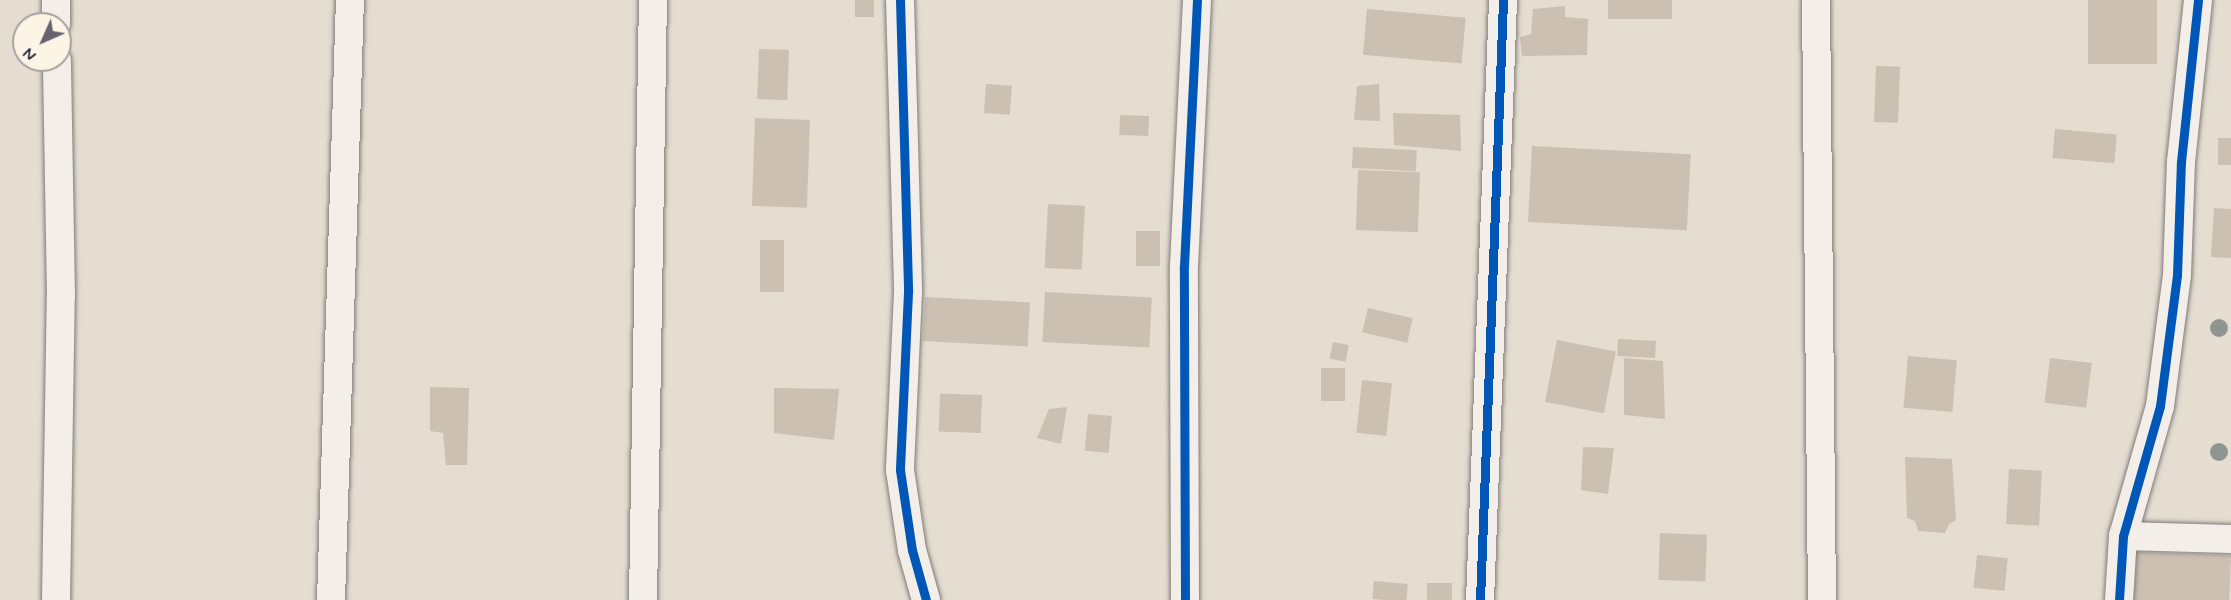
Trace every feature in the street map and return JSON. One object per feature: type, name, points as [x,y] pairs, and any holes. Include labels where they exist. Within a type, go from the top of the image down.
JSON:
[{"type":"street","points":[[332,600],[350,0]]},
{"type":"street","points":[[643,600],[653,0]]},
{"type":"street","points":[[900,0],[908,292],[900,470],[912,550],[926,600]]},
{"type":"street","points":[[1185,600],[1184,266],[1197,0]]},
{"type":"street","points":[[1480,600],[1503,0]]},
{"type":"street","points":[[1816,0],[1822,600]]},
{"type":"street","points":[[2119,600],[2123,536],[2160,406],[2177,275],[2181,162],[2198,0]]},
{"type":"street","points":[[56,600],[61,296],[57,72]]},
{"type":"street","points":[[2123,536],[2231,539]]},
{"type":"building","points":[[855,0],[874,0],[874,17],[855,17]]},
{"type":"building","points":[[1608,0],[1672,0],[1672,19],[1608,19]]},
{"type":"building","points":[[2088,0],[2157,0],[2157,64],[2088,64]]},
{"type":"building","points":[[1565,6],[1565,17],[1588,19],[1587,55],[1522,56],[1520,37],[1531,34],[1533,9]]},
{"type":"building","points":[[1367,9],[1466,18],[1462,63],[1363,55]]},
{"type":"building","points":[[759,49],[789,50],[787,100],[757,99]]},
{"type":"building","points":[[1876,66],[1900,67],[1898,123],[1874,122]]},
{"type":"building","points":[[986,84],[1012,86],[1010,115],[984,113]]},
{"type":"building","points":[[1379,84],[1380,121],[1354,120],[1357,86]]},
{"type":"building","points":[[1393,113],[1460,115],[1461,151],[1394,145]]},
{"type":"building","points":[[1120,115],[1149,116],[1148,136],[1119,135]]},
{"type":"building","points":[[755,118],[810,120],[807,208],[752,206]]},
{"type":"building","points":[[2055,129],[2117,134],[2114,163],[2052,158]]},
{"type":"building","points":[[2218,138],[2231,138],[2231,165],[2218,165]]},
{"type":"building","points":[[1532,146],[1691,154],[1687,230],[1528,222]]},
{"type":"building","points":[[1353,147],[1417,150],[1416,171],[1352,168]]},
{"type":"building","points":[[1358,170],[1420,172],[1418,232],[1356,230]]},
{"type":"building","points":[[1048,204],[1085,206],[1082,270],[1045,268]]},
{"type":"building","points":[[2214,208],[2231,209],[2231,258],[2211,257]]},
{"type":"building","points":[[1136,231],[1160,231],[1160,266],[1136,266]]},
{"type":"building","points":[[760,240],[784,240],[784,292],[760,292]]},
{"type":"building","points":[[1045,292],[1152,298],[1149,348],[1042,342]]},
{"type":"building","points":[[925,297],[1030,302],[1028,346],[923,341]]},
{"type":"building","points":[[1368,308],[1413,318],[1407,343],[1362,332]]},
{"type":"building","points":[[1618,339],[1656,341],[1655,358],[1617,356]]},
{"type":"building","points":[[1557,340],[1616,351],[1604,413],[1545,402]]},
{"type":"building","points":[[1333,342],[1349,345],[1345,362],[1330,359]]},
{"type":"building","points":[[1908,356],[1957,360],[1952,412],[1903,408]]},
{"type":"building","points":[[1624,358],[1663,361],[1665,419],[1624,415]]},
{"type":"building","points":[[2050,358],[2092,363],[2086,408],[2045,403]]},
{"type":"building","points":[[1321,368],[1345,368],[1345,401],[1321,401]]},
{"type":"building","points":[[1362,380],[1392,383],[1386,436],[1356,433]]},
{"type":"building","points":[[430,387],[469,388],[467,465],[446,465],[443,433],[430,431]]},
{"type":"building","points":[[774,388],[839,389],[834,440],[774,433]]},
{"type":"building","points":[[940,394],[982,395],[981,433],[939,432]]},
{"type":"building","points":[[1067,407],[1061,444],[1037,438],[1049,409]]},
{"type":"building","points":[[1088,414],[1112,416],[1109,453],[1085,451]]},
{"type":"building","points":[[1583,447],[1614,448],[1608,494],[1581,490]]},
{"type":"building","points":[[1905,457],[1952,459],[1956,520],[1949,524],[1945,533],[1918,531],[1915,521],[1907,518]]},
{"type":"building","points":[[2009,469],[2042,471],[2039,526],[2006,524]]},
{"type":"building","points":[[1660,533],[1707,535],[1705,582],[1658,580]]},
{"type":"building","points":[[2136,552],[2231,555],[2229,600],[2134,600]]},
{"type":"building","points":[[1977,555],[2008,558],[2004,591],[1974,588]]},
{"type":"building","points":[[1374,581],[1408,584],[1406,600],[1372,599]]},
{"type":"building","points":[[1427,583],[1452,583],[1452,600],[1427,600]]},
{"type":"cycle path","points":[[900,0],[908,292],[900,470],[912,550],[926,600]]},
{"type":"cycle path","points":[[1185,600],[1184,266],[1197,0]]},
{"type":"cycle path","points":[[1480,600],[1503,0]]},
{"type":"cycle path","points":[[2119,600],[2123,536],[2160,406],[2177,275],[2181,162],[2198,0]]}]
